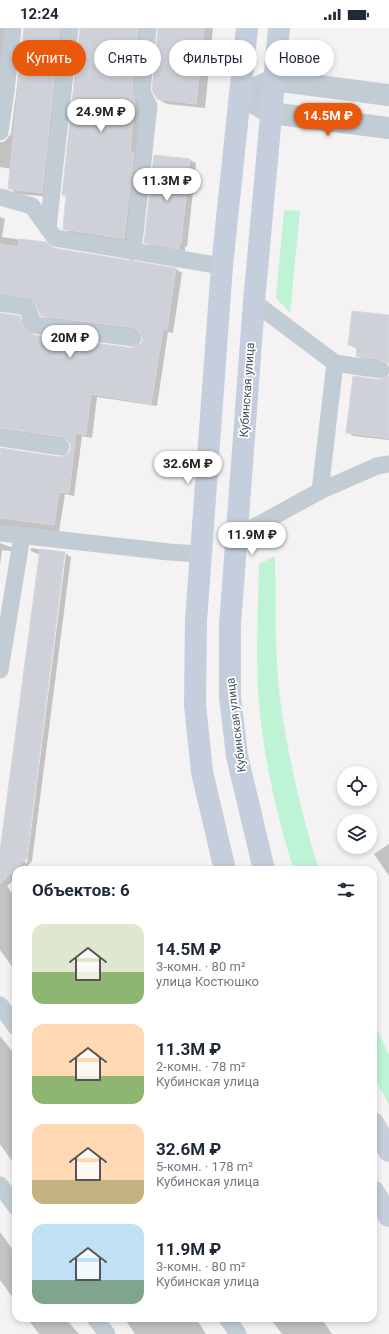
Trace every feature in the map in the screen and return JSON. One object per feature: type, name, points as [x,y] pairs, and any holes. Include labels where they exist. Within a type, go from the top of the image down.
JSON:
[{"type":"main road","points":[[224,866],[202,772],[195,704],[196,621],[222,266],[247,28]]},
{"type":"main road","name":"Кубинская улица","points":[[263,866],[237,756],[230,697],[230,625],[254,302],[273,80],[279,28]]},
{"type":"main road","points":[[377,1130],[389,1151]]},
{"type":"main road","points":[[377,1197],[389,1216]]},
{"type":"street","points":[[240,95],[273,80],[389,95]]},
{"type":"street","points":[[240,95],[271,112],[389,128]]},
{"type":"lane","points":[[0,132],[3,91],[13,28]]},
{"type":"lane","points":[[48,228],[70,28]]},
{"type":"lane","points":[[133,252],[149,106],[142,92],[148,28]]},
{"type":"lane","points":[[0,197],[32,206],[55,238],[222,266]]},
{"type":"lane","points":[[254,302],[335,363],[382,370]]},
{"type":"lane","points":[[0,303],[27,307],[34,325],[133,338]]},
{"type":"lane","points":[[320,490],[335,363]]},
{"type":"lane","points":[[0,438],[61,447]]},
{"type":"lane","points":[[236,537],[320,490],[377,466],[389,464]]},
{"type":"lane","points":[[0,533],[169,552],[200,554]]},
{"type":"lane","points":[[0,670],[22,536]]},
{"type":"lane","points":[[0,1005],[12,1022]]},
{"type":"lane","points":[[0,1185],[12,1202]]},
{"type":"lane","points":[[98,1322],[107,1334]]},
{"type":"lane","points":[[230,1322],[238,1334]]},
{"type":"green space","points":[[284,210],[300,211],[290,313],[276,298]]},
{"type":"green space","points":[[275,556],[279,694],[289,753],[318,866],[293,866],[281,827],[266,759],[257,676],[259,564]]},
{"type":"green space","points":[[377,1030],[389,1055],[389,1105],[377,1082]]},
{"type":"building","points":[[24,28],[60,28],[59,40],[23,40]]},
{"type":"building","points":[[80,28],[138,28],[137,40],[94,40],[94,76],[133,76],[132,91],[135,100],[130,153],[134,153],[124,239],[63,229],[66,195],[62,195],[75,76],[86,76],[86,40],[79,40]]},
{"type":"building","points":[[158,28],[204,28],[203,40],[169,40],[169,76],[199,76],[196,104],[157,99],[152,90],[153,76],[161,76],[161,40],[157,40]]},
{"type":"building","points":[[19,76],[55,76],[42,193],[8,189]]},
{"type":"building","points":[[154,155],[190,159],[181,244],[179,244],[179,249],[144,243]]},
{"type":"building","points":[[19,239],[46,242],[53,248],[176,268],[167,330],[163,329],[151,404],[91,394],[86,435],[76,433],[69,493],[59,492],[54,525],[0,518],[0,448],[60,457],[69,453],[71,448],[70,443],[63,437],[0,428],[0,313],[20,316],[25,329],[33,335],[132,348],[141,344],[143,339],[139,330],[134,328],[41,316],[33,299],[0,293],[0,244],[18,247]]},
{"type":"building","points":[[352,311],[389,315],[389,364],[382,360],[356,356],[357,346],[348,345]]},
{"type":"building","points":[[353,376],[380,380],[389,376],[389,438],[346,433]]},
{"type":"building","points":[[40,549],[65,552],[27,858],[19,866],[12,866],[12,872],[0,884],[0,851]]}]
